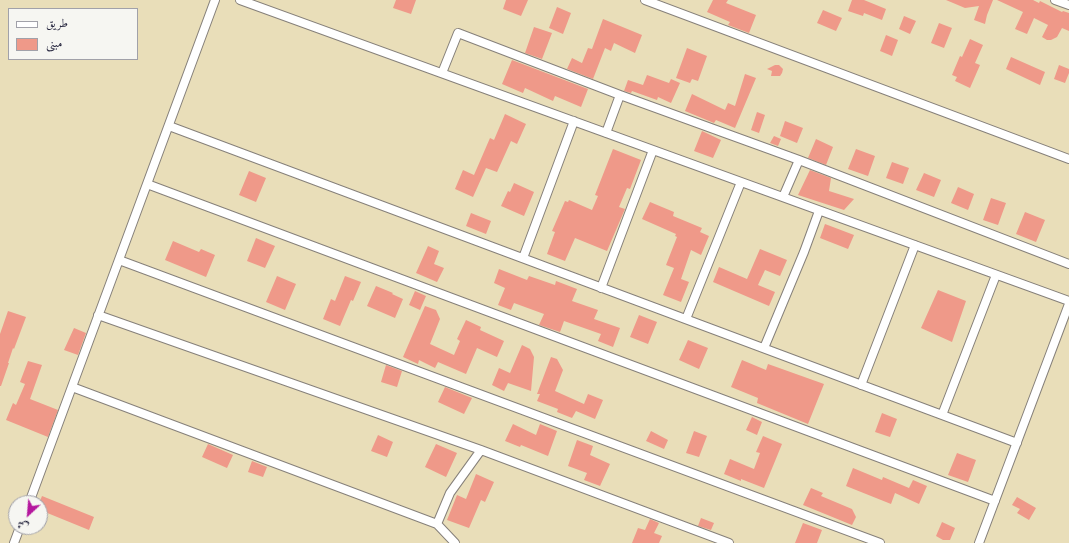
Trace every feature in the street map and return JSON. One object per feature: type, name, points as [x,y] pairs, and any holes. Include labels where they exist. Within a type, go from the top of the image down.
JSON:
[{"type":"street","points":[[32,495],[215,0]]},
{"type":"street","points":[[240,0],[783,197],[1069,303],[979,543]]},
{"type":"street","points":[[645,0],[1069,159]]},
{"type":"street","points":[[1055,0],[1069,5]]},
{"type":"street","points":[[442,73],[458,33],[620,95],[798,160],[1069,264]]},
{"type":"street","points":[[606,133],[620,95]]},
{"type":"street","points":[[523,258],[574,121]]},
{"type":"street","points":[[169,126],[1017,443]]},
{"type":"street","points":[[601,288],[654,150]]},
{"type":"street","points":[[783,197],[798,160]]},
{"type":"street","points":[[686,319],[741,182]]},
{"type":"street","points":[[147,184],[995,501]]},
{"type":"street","points":[[764,348],[804,252],[819,211]]},
{"type":"street","points":[[862,385],[915,246]]},
{"type":"street","points":[[119,260],[880,543]]},
{"type":"street","points":[[942,415],[996,275]]},
{"type":"street","points":[[98,315],[481,450],[729,543]]},
{"type":"street","points":[[72,387],[437,524],[455,543]]},
{"type":"street","points":[[437,524],[450,493],[481,450]]},
{"type":"building","points":[[396,0],[416,0],[411,14],[393,8]]},
{"type":"building","points":[[506,0],[528,0],[521,16],[503,9]]},
{"type":"building","points":[[713,0],[728,0],[726,3],[756,15],[749,33],[728,25],[730,22],[707,12]]},
{"type":"building","points":[[852,0],[864,0],[886,9],[882,20],[864,13],[863,16],[848,11]]},
{"type":"building","points":[[946,0],[993,0],[985,24],[974,20],[979,6],[965,8]]},
{"type":"building","points":[[997,0],[1033,0],[1039,3],[1040,1],[1062,12],[1069,13],[1069,31],[1062,28],[1057,37],[1047,40],[1042,37],[1048,25],[1034,18],[1027,34],[1015,29],[1023,12]]},
{"type":"building","points":[[557,7],[571,13],[563,34],[549,28]]},
{"type":"building","points":[[823,10],[842,18],[836,31],[817,23]]},
{"type":"building","points":[[904,16],[916,21],[910,34],[899,29]]},
{"type":"building","points":[[603,19],[642,35],[635,53],[614,43],[611,51],[605,48],[593,79],[567,69],[572,58],[582,63],[588,48],[592,49]]},
{"type":"building","points":[[939,23],[952,28],[944,48],[931,43]]},
{"type":"building","points":[[534,27],[552,33],[542,59],[525,53]]},
{"type":"building","points":[[886,35],[898,40],[892,56],[880,51]]},
{"type":"building","points":[[970,39],[983,45],[975,63],[980,65],[970,88],[955,81],[957,77],[952,75],[960,56],[962,57]]},
{"type":"building","points":[[687,48],[707,56],[698,81],[692,79],[690,83],[676,78]]},
{"type":"building","points":[[1011,57],[1045,72],[1040,85],[1006,69]]},
{"type":"building","points":[[512,60],[588,89],[581,107],[555,96],[553,101],[525,88],[523,93],[502,84]]},
{"type":"building","points":[[775,65],[779,65],[783,69],[780,76],[771,76],[772,71],[767,69]]},
{"type":"building","points":[[1059,65],[1069,69],[1065,83],[1054,79]]},
{"type":"building","points":[[745,74],[756,78],[735,128],[716,120],[714,123],[685,111],[692,94],[725,110],[728,103],[735,106]]},
{"type":"building","points":[[647,75],[669,83],[671,79],[680,83],[671,103],[658,97],[657,100],[632,91],[631,93],[624,91],[628,80],[643,85]]},
{"type":"building","points":[[757,112],[765,115],[759,133],[751,130]]},
{"type":"building","points":[[505,114],[526,124],[517,144],[511,141],[497,172],[486,168],[473,197],[455,189],[463,170],[474,175],[490,138],[494,140]]},
{"type":"building","points":[[785,121],[803,128],[797,143],[780,136]]},
{"type":"building","points":[[702,131],[721,140],[713,158],[694,151]]},
{"type":"building","points":[[774,136],[781,139],[778,146],[770,143]]},
{"type":"building","points":[[816,139],[833,147],[826,165],[808,158]]},
{"type":"building","points":[[613,149],[641,160],[630,189],[627,188],[619,207],[625,209],[607,251],[575,238],[565,261],[547,254],[555,232],[552,231],[565,201],[568,202],[569,200],[592,210],[598,196],[595,195]]},
{"type":"building","points":[[856,149],[875,156],[868,176],[848,169]]},
{"type":"building","points":[[892,162],[909,168],[903,184],[886,178]]},
{"type":"building","points":[[810,170],[831,178],[829,191],[854,199],[844,210],[798,195]]},
{"type":"building","points":[[249,171],[266,178],[256,202],[239,195]]},
{"type":"building","points":[[924,173],[941,180],[934,197],[916,190]]},
{"type":"building","points":[[514,183],[534,192],[524,216],[501,206],[508,191],[510,192]]},
{"type":"building","points":[[958,187],[974,194],[968,210],[951,203]]},
{"type":"building","points":[[991,198],[1006,203],[998,225],[983,220]]},
{"type":"building","points":[[650,202],[674,212],[673,216],[702,228],[700,232],[709,236],[701,255],[691,250],[681,279],[689,282],[681,302],[663,295],[674,268],[666,265],[677,237],[675,236],[676,234],[642,219]]},
{"type":"building","points":[[1025,212],[1045,220],[1036,242],[1016,234]]},
{"type":"building","points":[[471,213],[491,221],[486,234],[466,226]]},
{"type":"building","points":[[825,224],[854,235],[848,249],[820,238]]},
{"type":"building","points":[[256,238],[275,246],[265,268],[247,261]]},
{"type":"building","points":[[173,241],[199,252],[201,249],[215,255],[206,277],[165,260]]},
{"type":"building","points":[[428,246],[439,251],[434,264],[444,268],[437,282],[416,273]]},
{"type":"building","points":[[760,249],[787,260],[780,276],[765,270],[758,285],[775,292],[769,306],[713,282],[719,267],[747,279]]},
{"type":"building","points":[[499,269],[527,280],[529,276],[555,285],[556,281],[577,289],[572,301],[598,310],[594,319],[620,328],[613,347],[598,341],[601,334],[564,321],[560,332],[539,325],[544,314],[514,303],[511,310],[498,305],[505,288],[494,283]]},
{"type":"building","points":[[277,276],[296,284],[285,310],[266,302]]},
{"type":"building","points":[[345,276],[361,282],[353,301],[351,300],[340,326],[323,319],[331,299],[335,301]]},
{"type":"building","points":[[376,286],[403,299],[395,318],[367,306]]},
{"type":"building","points":[[938,290],[966,301],[952,342],[921,328]]},
{"type":"building","points":[[415,291],[426,296],[420,310],[409,305]]},
{"type":"building","points":[[425,306],[436,310],[440,319],[430,344],[454,355],[460,341],[457,339],[466,320],[481,327],[480,330],[504,341],[497,357],[477,348],[466,374],[438,362],[435,368],[419,360],[418,364],[403,357]]},
{"type":"building","points":[[8,311],[26,317],[14,349],[13,348],[0,386],[0,334]]},
{"type":"building","points":[[639,315],[657,322],[648,344],[630,337]]},
{"type":"building","points":[[74,328],[86,333],[78,355],[64,350]]},
{"type":"building","points":[[688,340],[708,348],[699,369],[679,360]]},
{"type":"building","points":[[522,345],[530,349],[534,357],[531,391],[508,383],[504,391],[492,385],[499,368],[510,373]]},
{"type":"building","points":[[551,357],[557,359],[563,370],[555,391],[584,404],[588,394],[603,400],[595,419],[576,411],[572,418],[557,412],[558,409],[537,401],[540,394],[537,394]]},
{"type":"building","points":[[742,360],[766,370],[768,364],[824,384],[808,424],[757,403],[758,398],[731,387]]},
{"type":"building","points":[[28,361],[42,365],[30,399],[58,410],[48,437],[6,420],[13,403],[16,405],[25,384],[20,382]]},
{"type":"building","points":[[386,365],[402,371],[397,387],[381,382]]},
{"type":"building","points":[[445,387],[472,398],[464,414],[438,402]]},
{"type":"building","points":[[882,413],[897,419],[890,437],[875,432]]},
{"type":"building","points":[[752,417],[762,422],[757,435],[746,430]]},
{"type":"building","points":[[513,424],[536,435],[540,424],[557,431],[548,456],[521,445],[520,447],[505,441]]},
{"type":"building","points":[[651,431],[668,440],[664,449],[646,441]]},
{"type":"building","points":[[694,431],[707,436],[699,457],[686,453]]},
{"type":"building","points":[[378,435],[393,442],[387,457],[371,451]]},
{"type":"building","points":[[763,436],[782,444],[764,488],[724,474],[730,459],[754,469],[760,453],[756,452]]},
{"type":"building","points":[[577,440],[593,446],[590,455],[610,464],[600,486],[584,480],[587,473],[568,466]]},
{"type":"building","points":[[208,444],[233,455],[227,468],[202,457]]},
{"type":"building","points":[[436,444],[457,453],[446,477],[425,467]]},
{"type":"building","points":[[957,453],[976,460],[968,482],[948,475]]},
{"type":"building","points":[[252,461],[267,467],[263,477],[248,472]]},
{"type":"building","points":[[853,468],[882,480],[883,477],[909,488],[913,480],[927,486],[919,504],[895,493],[891,504],[846,486]]},
{"type":"building","points":[[476,474],[494,482],[485,502],[481,500],[469,528],[447,520],[457,495],[466,499]]},
{"type":"building","points":[[811,488],[823,493],[821,496],[852,509],[856,517],[852,525],[803,505]]},
{"type":"building","points":[[1017,497],[1036,508],[1029,520],[1017,513],[1020,509],[1012,505]]},
{"type":"building","points":[[48,498],[94,517],[89,530],[48,513]]},
{"type":"building","points":[[701,518],[714,523],[711,530],[698,526]]},
{"type":"building","points":[[650,519],[659,523],[654,533],[662,536],[659,543],[632,543],[638,528],[645,530]]},
{"type":"building","points":[[942,522],[955,528],[950,540],[943,540],[936,536]]},
{"type":"building","points":[[803,523],[822,530],[817,543],[795,543]]}]
